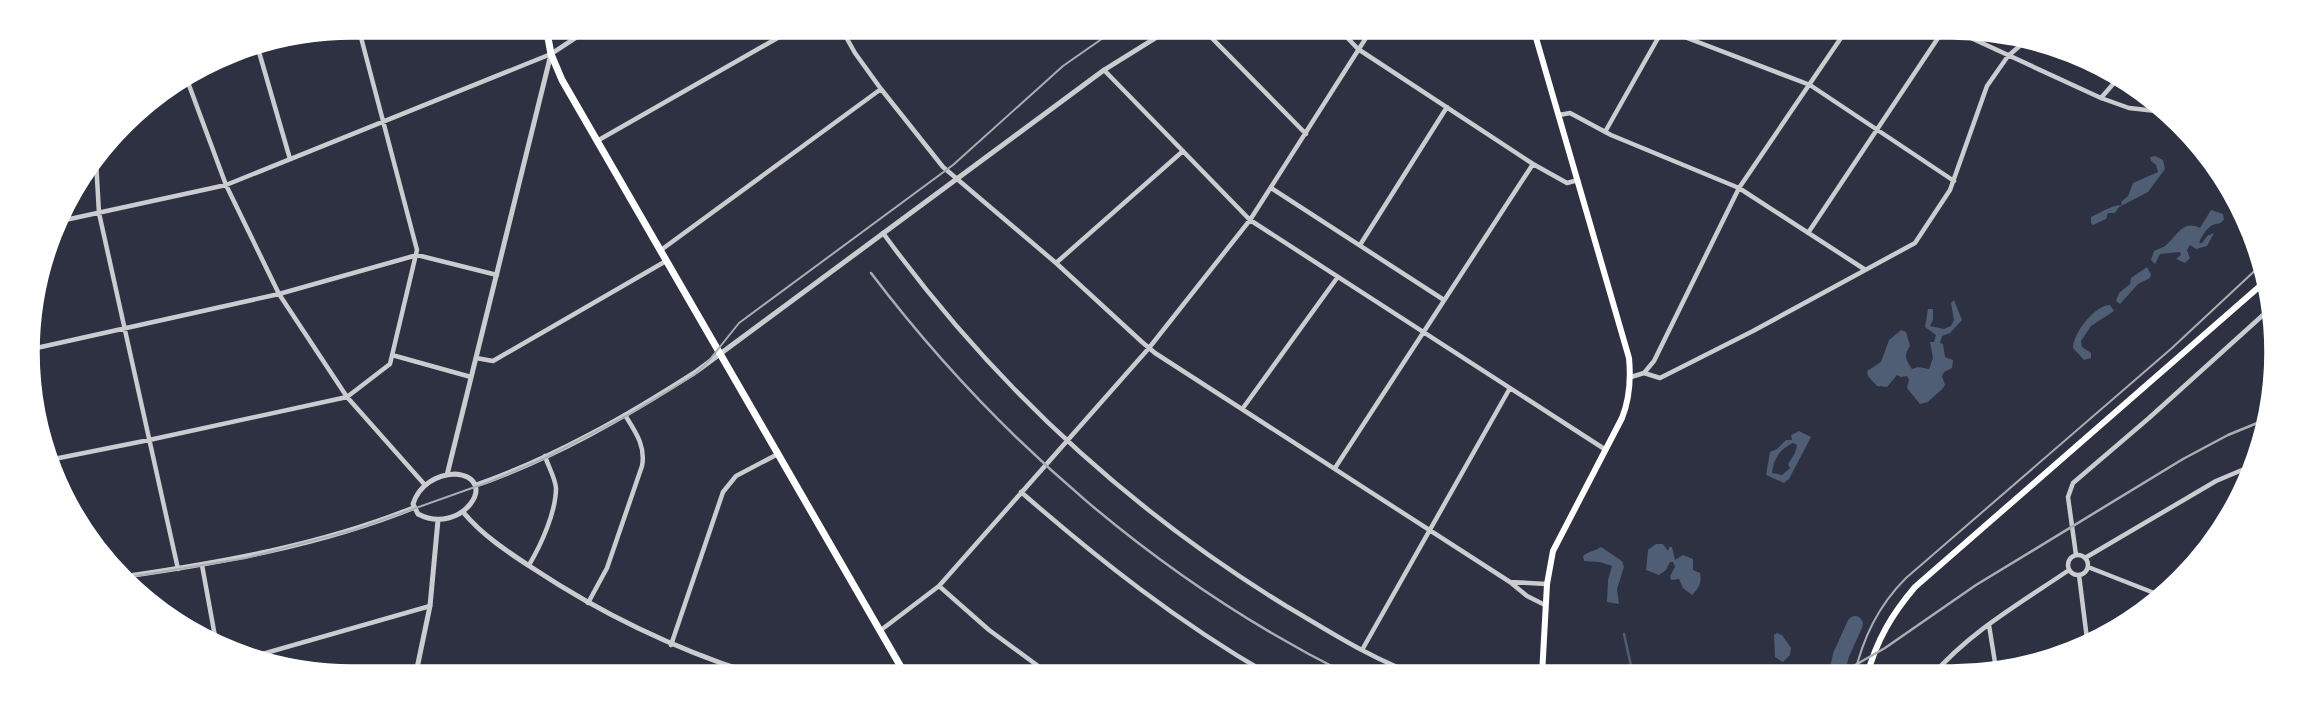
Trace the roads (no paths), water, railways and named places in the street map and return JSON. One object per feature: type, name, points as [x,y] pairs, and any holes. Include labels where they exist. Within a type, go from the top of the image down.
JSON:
[{"type":"main road","points":[[548,38],[551,54],[562,80],[900,666]]},
{"type":"main road","points":[[1536,38],[1629,358],[1631,377],[1626,408],[1558,539],[1550,561],[1543,666]]},
{"type":"main road","points":[[1870,666],[1881,635],[1915,587],[2259,287]]},
{"type":"street","points":[[57,458],[347,397],[390,364],[417,255],[361,38]]},
{"type":"street","points":[[68,219],[226,185],[551,54],[575,38]]},
{"type":"street","points":[[597,141],[777,38]]},
{"type":"street","points":[[847,38],[902,119],[956,179],[1056,263],[1149,348],[1510,582],[1527,596],[1546,605]]},
{"type":"street","points":[[476,485],[545,456],[625,415],[719,354],[1104,71],[1156,38]]},
{"type":"street","points":[[1212,38],[1307,134]]},
{"type":"street","points":[[1347,38],[1358,50],[1533,164],[1567,183],[1578,180]]},
{"type":"street","points":[[880,631],[939,586],[1149,348],[1250,220],[1366,38]]},
{"type":"street","points":[[1605,132],[1658,38]]},
{"type":"street","points":[[1687,38],[1810,85],[1954,181]]},
{"type":"street","points":[[1631,377],[1644,373],[1654,361],[1739,188],[1841,38]]},
{"type":"street","points":[[1808,233],[1937,38]]},
{"type":"street","points":[[1973,39],[2101,98],[2129,108],[2154,111]]},
{"type":"street","points":[[1644,373],[1660,378],[1915,243],[1954,181],[1983,94],[2008,56],[2020,46]]},
{"type":"street","points":[[259,53],[290,159]]},
{"type":"street","points":[[447,475],[551,54]]},
{"type":"street","points":[[1104,71],[1250,220],[1606,450]]},
{"type":"street","points":[[2101,98],[2113,83]]},
{"type":"street","points":[[189,85],[226,185],[279,295],[347,397],[425,485]]},
{"type":"street","points":[[660,250],[881,89]]},
{"type":"street","points":[[1360,245],[1447,107]]},
{"type":"street","points":[[1559,115],[1570,113],[1605,132],[1739,188],[1864,269]]},
{"type":"street","points":[[1056,263],[1183,151]]},
{"type":"street","points":[[1335,468],[1533,164]]},
{"type":"street","points":[[97,170],[99,213],[178,569]]},
{"type":"street","points":[[1271,188],[1444,300]]},
{"type":"street","points":[[882,233],[971,344],[1067,441],[1132,497],[1195,546],[1264,592],[1362,650],[1398,666]]},
{"type":"street","points":[[38,348],[279,295],[417,255],[497,275]]},
{"type":"street","points":[[476,358],[493,361],[666,261]]},
{"type":"street","points":[[1243,408],[1337,278]]},
{"type":"street","points":[[2076,555],[2069,505],[2070,488],[2077,478],[2149,418],[2264,314]]},
{"type":"street","points":[[392,355],[471,377]]},
{"type":"street","points":[[1362,650],[1510,388]]},
{"type":"street","points":[[588,603],[607,568],[642,466],[644,452],[625,415]]},
{"type":"street","points":[[671,645],[723,492],[736,476],[778,454]]},
{"type":"street","points":[[529,565],[545,537],[555,493],[554,480],[545,456]]},
{"type":"street","points":[[2076,555],[2085,558],[2216,481],[2244,469]]},
{"type":"street","points":[[414,508],[416,496],[425,485],[447,475],[466,476],[476,485]]},
{"type":"street","points":[[414,508],[422,516],[438,520],[449,519],[463,512],[474,498],[476,485]]},
{"type":"street","points":[[1021,492],[1088,551],[1133,585],[1227,651],[1254,666]]},
{"type":"street","points":[[131,576],[202,565],[326,536],[414,508]]},
{"type":"street","points":[[463,512],[485,535],[588,603],[671,645],[730,666]]},
{"type":"street","points":[[417,666],[430,606],[438,520]]},
{"type":"street","points":[[2069,570],[2069,561],[2076,555]]},
{"type":"street","points":[[2085,558],[2088,567]]},
{"type":"street","points":[[202,565],[215,634]]},
{"type":"street","points":[[2079,575],[2088,567]]},
{"type":"street","points":[[2088,567],[2155,593]]},
{"type":"street","points":[[2069,570],[2079,575]]},
{"type":"street","points":[[1940,666],[1989,625],[2069,570]]},
{"type":"street","points":[[2079,575],[2087,636]]},
{"type":"street","points":[[1510,582],[1547,584]]},
{"type":"street","points":[[939,586],[989,630],[1038,666]]},
{"type":"street","points":[[264,654],[430,606]]},
{"type":"street","points":[[1989,625],[1995,664]]},
{"type":"water","points":[[2150,157],[2163,160],[2165,169],[2148,192],[2119,207],[2115,213],[2108,213],[2106,219],[2093,225],[2091,217],[2122,205],[2121,202],[2128,196],[2133,183],[2158,172]]},
{"type":"water","points":[[2211,210],[2223,214],[2224,219],[2207,229],[2199,243],[2214,233],[2207,246],[2196,249],[2190,245],[2187,250],[2190,258],[2185,263],[2176,259],[2181,255],[2180,252],[2160,254],[2155,264],[2151,260],[2154,251],[2165,246],[2184,227],[2200,228]]},
{"type":"water","points":[[2147,267],[2150,278],[2138,284],[2120,304],[2116,301],[2119,293],[2130,284],[2131,278]]},
{"type":"water","points":[[1954,300],[1962,320],[1950,333],[1942,336],[1940,343],[1943,344],[1945,357],[1953,360],[1952,368],[1942,376],[1945,385],[1941,390],[1928,402],[1920,404],[1907,388],[1907,376],[1897,375],[1887,387],[1877,386],[1867,371],[1881,362],[1889,340],[1901,330],[1906,332],[1910,346],[1906,358],[1912,369],[1929,369],[1933,358],[1930,342],[1934,342],[1936,335],[1925,327],[1928,309],[1933,309],[1930,326],[1944,329],[1951,326],[1954,320],[1951,303]]},
{"type":"water","points":[[2110,305],[2114,311],[2091,326],[2081,341],[2082,347],[2091,353],[2091,358],[2084,360],[2073,348],[2077,335],[2092,315]]},
{"type":"water","points":[[1799,431],[1811,437],[1789,479],[1784,483],[1766,475],[1770,452],[1786,440],[1792,440],[1791,435]],"holes":[[[1793,443],[1797,445],[1788,464],[1790,468],[1782,475],[1772,473],[1781,451]]]},
{"type":"water","points":[[1656,544],[1663,544],[1668,551],[1669,547],[1672,547],[1675,560],[1683,555],[1693,559],[1693,570],[1700,573],[1701,580],[1692,595],[1683,588],[1679,579],[1671,580],[1670,576],[1675,567],[1673,562],[1659,575],[1646,570],[1648,550]]},
{"type":"water","points":[[1601,547],[1622,561],[1624,567],[1617,589],[1619,604],[1607,602],[1612,566],[1584,561],[1583,556]]},
{"type":"water","points":[[1774,635],[1782,635],[1791,648],[1790,655],[1783,662],[1775,657]]},
{"type":"waterway","points":[[1838,666],[1855,624]]},
{"type":"waterway","points":[[1624,634],[1631,666]]},
{"type":"tram line","points":[[132,577],[246,558],[354,530],[489,482],[545,458],[626,416],[694,375],[739,323],[953,165],[1063,66],[1103,38]]},
{"type":"tram line","points":[[1857,666],[1873,623],[1887,600],[1906,578],[2172,348],[2256,270]]},
{"type":"railway","points":[[871,273],[920,334],[973,393],[1028,449],[1087,501],[1148,551],[1212,596],[1279,638],[1332,666]]},
{"type":"railway","points":[[1854,666],[1885,648],[1976,585],[2183,459],[2258,423]]}]
